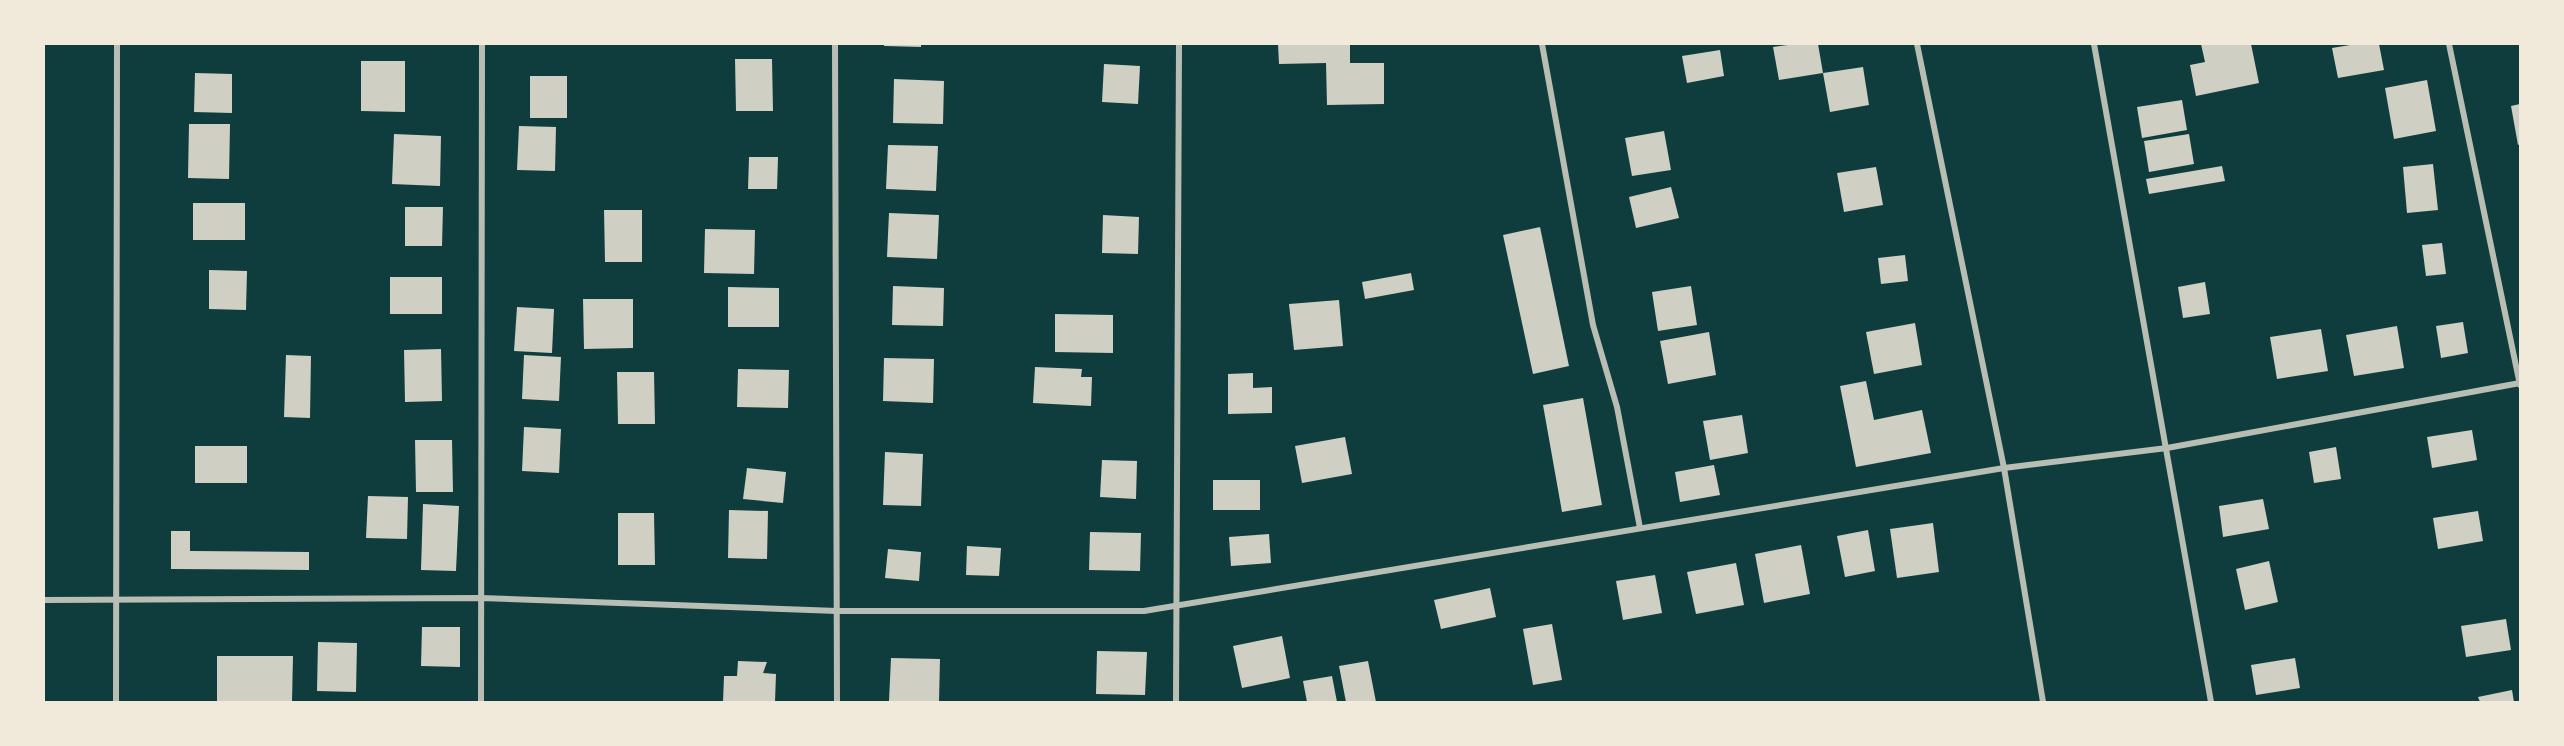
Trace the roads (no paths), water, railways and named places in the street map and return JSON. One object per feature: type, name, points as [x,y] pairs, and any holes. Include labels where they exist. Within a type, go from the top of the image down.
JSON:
[{"type":"street","points":[[116,702],[117,44]]},
{"type":"street","points":[[481,702],[482,44]]},
{"type":"street","points":[[835,44],[837,702]]},
{"type":"street","points":[[1176,702],[1179,44]]},
{"type":"street","points":[[1542,44],[1593,325],[1617,407],[1640,528]]},
{"type":"street","points":[[1917,44],[2004,468],[2043,702]]},
{"type":"street","points":[[2094,44],[2211,702]]},
{"type":"street","points":[[44,600],[481,598],[837,611],[1144,611],[2004,468],[2167,448],[2520,384],[2449,44]]}]
